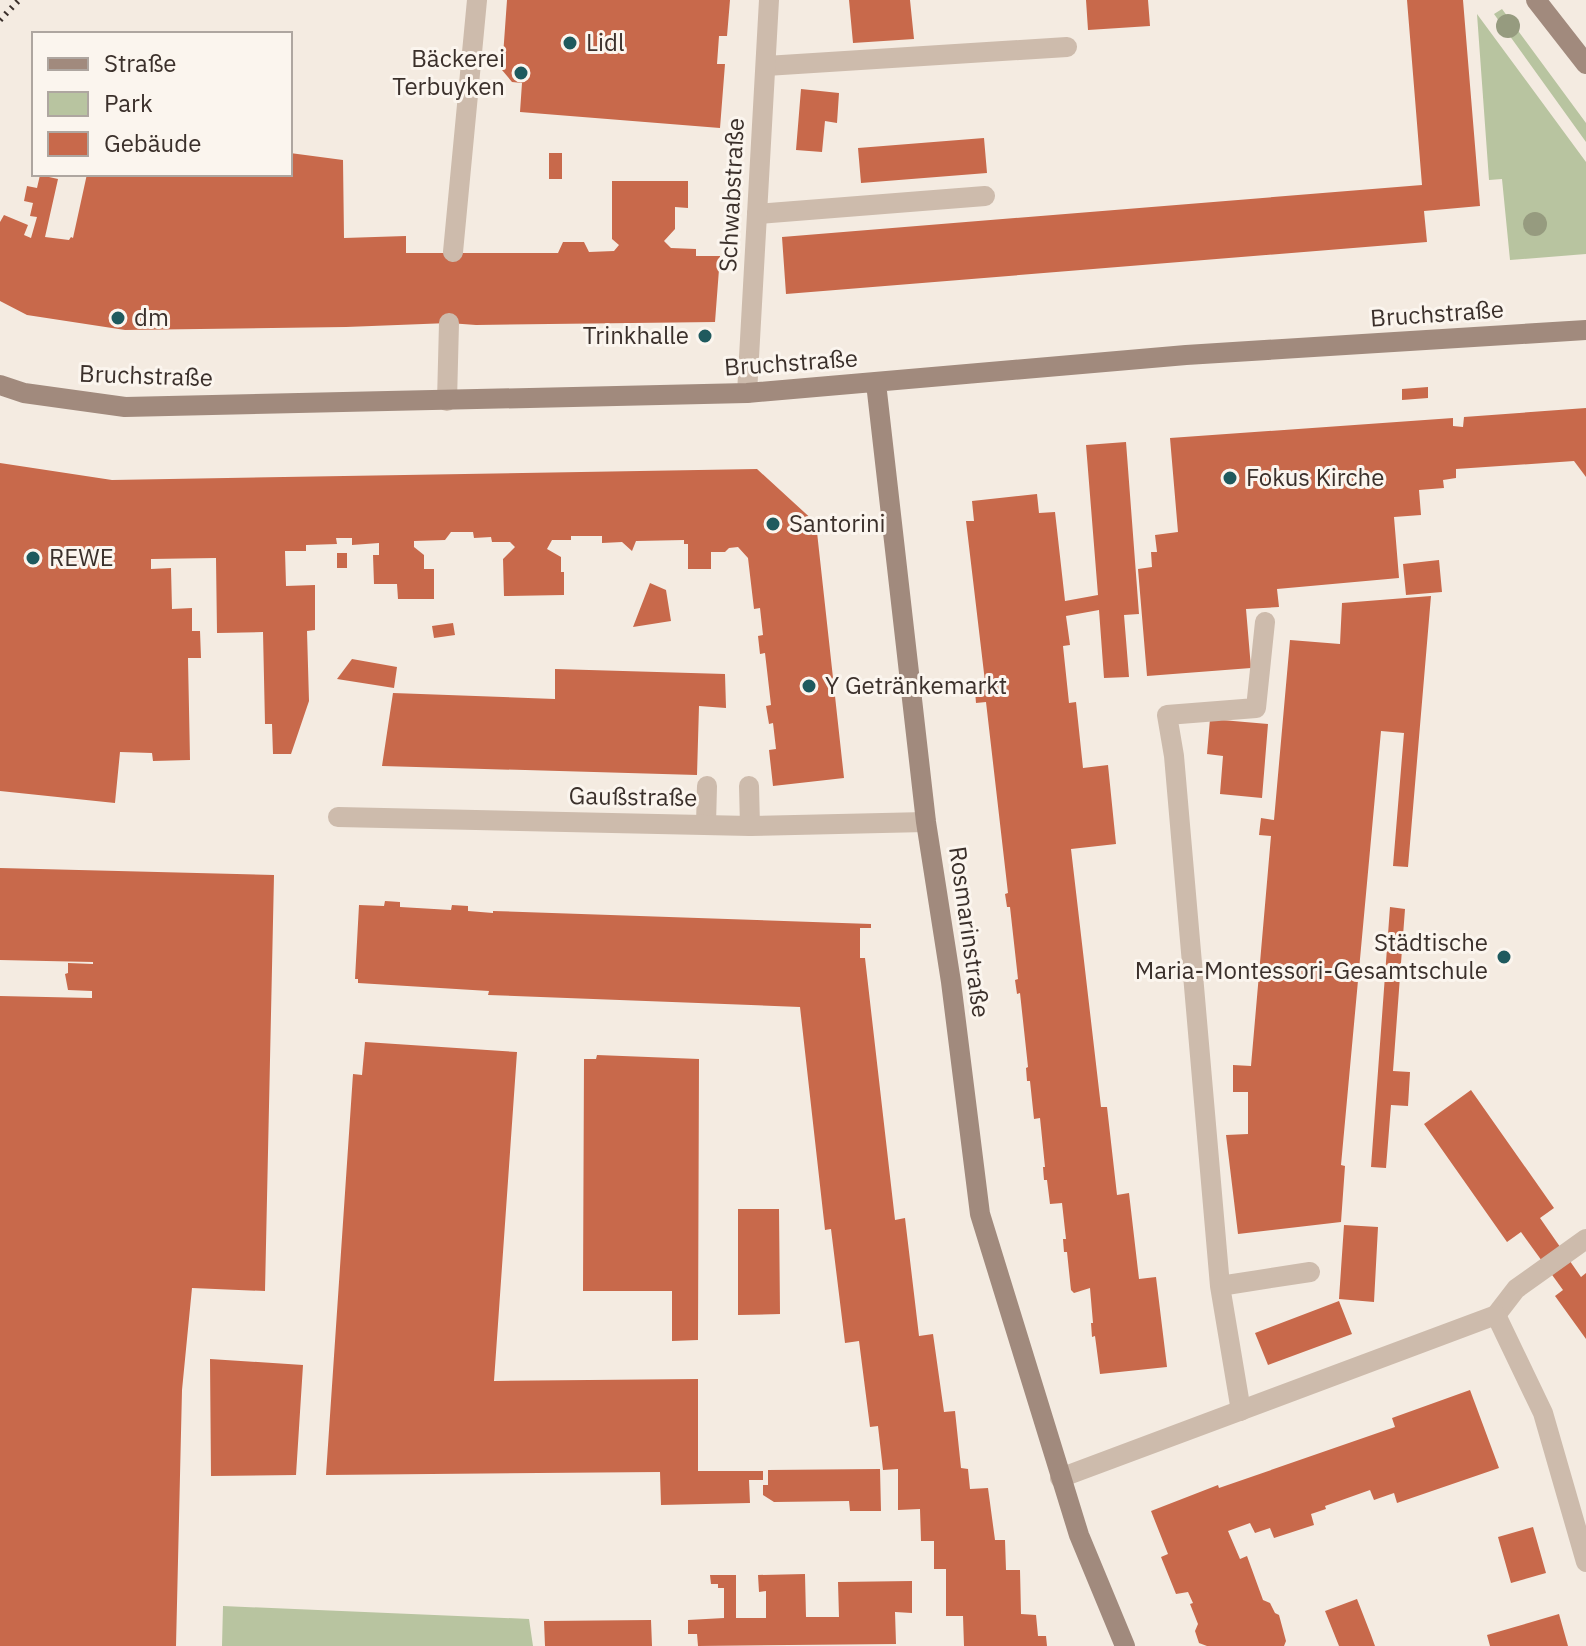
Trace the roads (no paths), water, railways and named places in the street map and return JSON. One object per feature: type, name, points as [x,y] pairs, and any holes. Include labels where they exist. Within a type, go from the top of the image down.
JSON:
[{"type":"main road","points":[[1536,0],[1586,64]]},
{"type":"main road","name":"Bruchstraße","points":[[0,385],[24,393],[125,407],[747,393],[1186,355],[1586,330]]},
{"type":"main road","name":"Rosmarinstraße","points":[[876,383],[926,822],[951,982],[980,1214],[1079,1535],[1125,1646]]},
{"type":"street","points":[[453,252],[477,0]]},
{"type":"street","name":"Schwabstraße","points":[[747,393],[769,0]]},
{"type":"street","points":[[766,66],[1067,47]]},
{"type":"street","points":[[757,214],[985,196]]},
{"type":"street","points":[[447,401],[449,323]]},
{"type":"street","points":[[1241,1411],[1220,1286],[1174,756],[1167,715],[1256,708],[1265,622]]},
{"type":"street","points":[[706,824],[707,786]]},
{"type":"street","points":[[749,786],[750,826]]},
{"type":"street","name":"Gaußstraße","points":[[338,817],[750,826],[926,822]]},
{"type":"street","points":[[1060,1478],[1496,1315],[1516,1289],[1586,1239]]},
{"type":"street","points":[[1220,1286],[1310,1272]]},
{"type":"street","points":[[1496,1315],[1543,1413],[1586,1562]]},
{"type":"railway","points":[[0,20],[19,0]]},
{"type":"place","name":"Lidl","points":[[570,43]]},
{"type":"place","name":"Bäckerei Terbuyken","points":[[521,73]]},
{"type":"place","name":"dm","points":[[118,318]]},
{"type":"place","name":"Trinkhalle","points":[[705,336]]},
{"type":"place","name":"Fokus Kirche","points":[[1230,478]]},
{"type":"place","name":"Santorini","points":[[773,524]]},
{"type":"place","name":"REWE","points":[[33,558]]},
{"type":"place","name":"Y Getränkemarkt","points":[[809,686]]},
{"type":"place","name":"Städtische Maria-Montessori-Gesamtschule","points":[[1504,957]]}]
